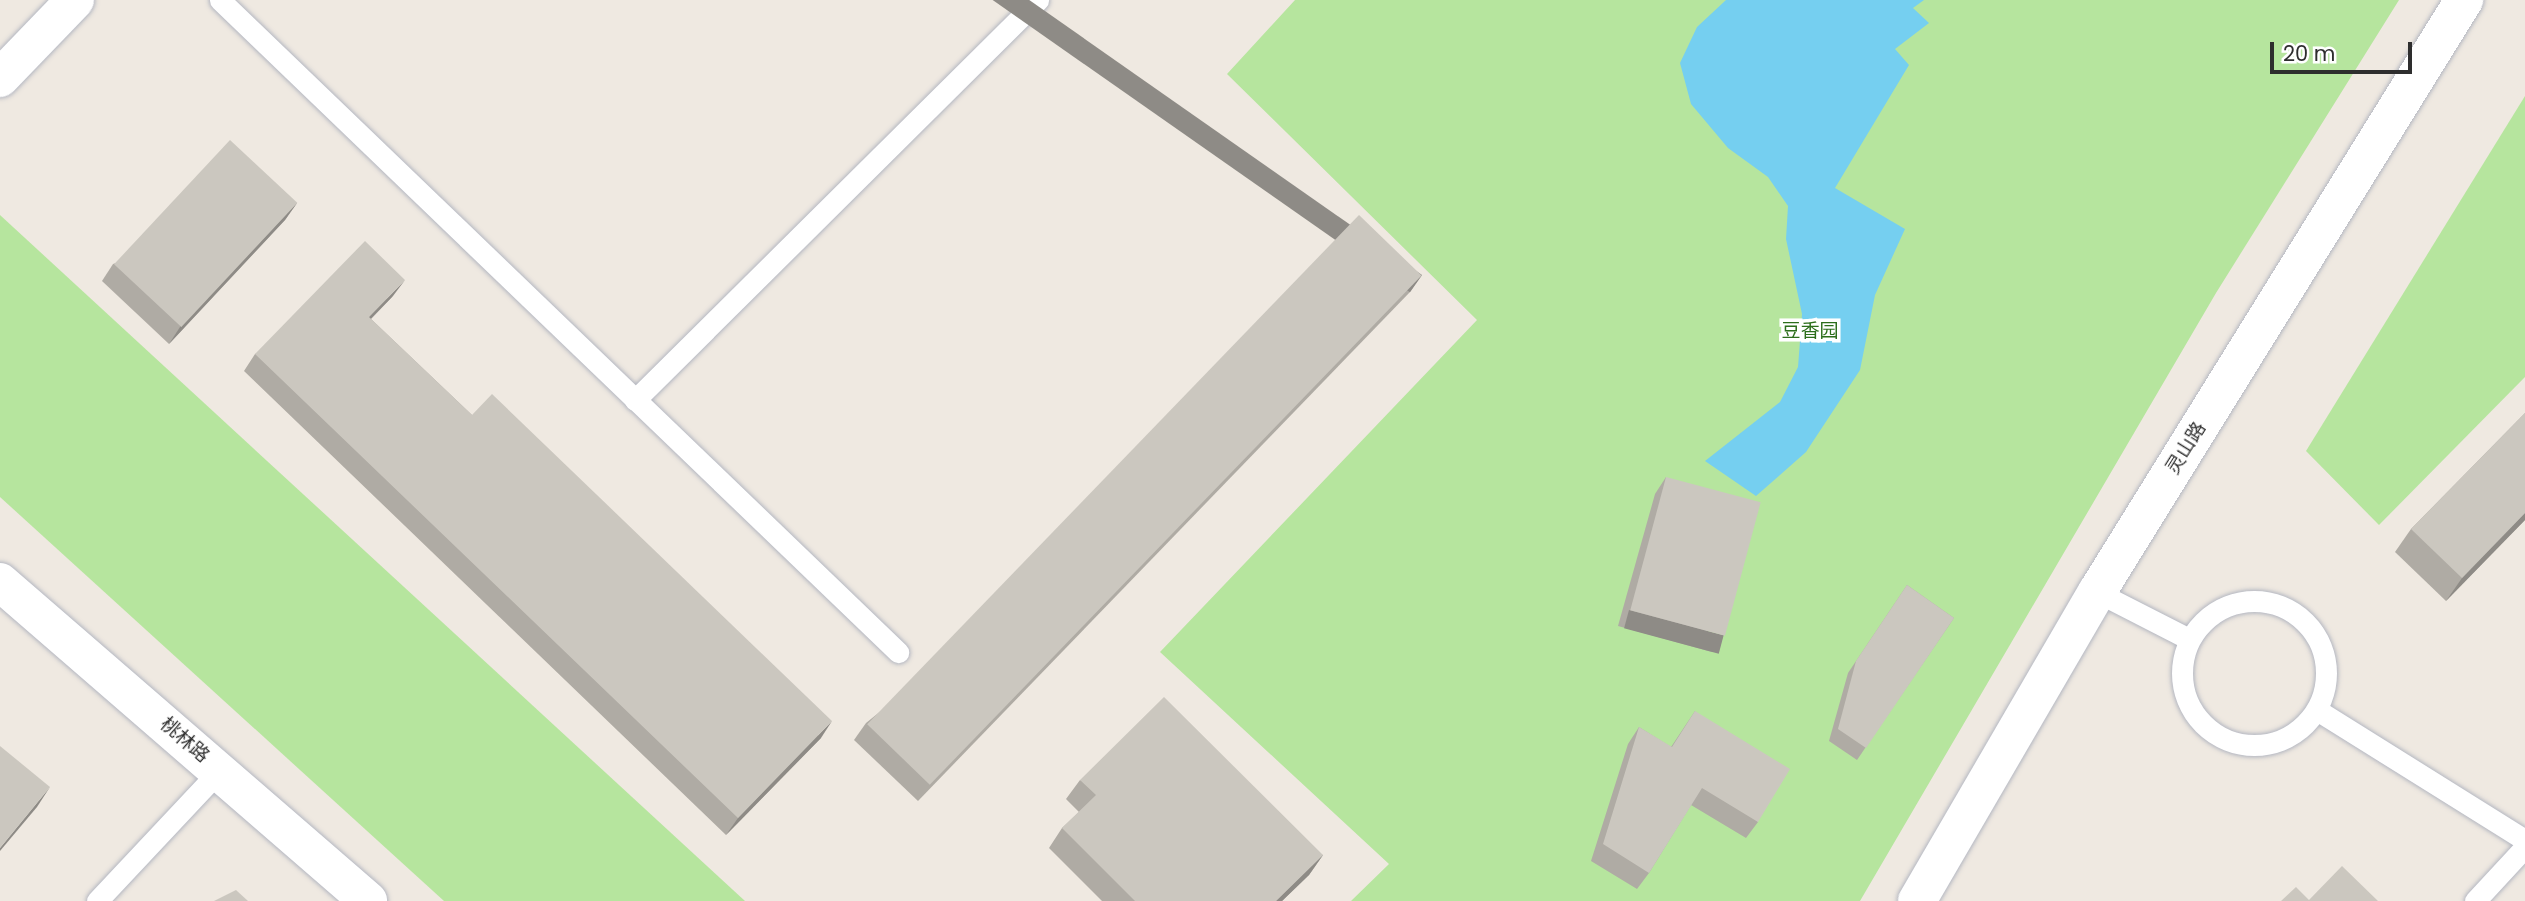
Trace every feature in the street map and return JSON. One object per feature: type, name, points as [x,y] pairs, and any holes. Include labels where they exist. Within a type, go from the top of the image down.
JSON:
[{"type":"street","points":[[0,78],[75,0]]},
{"type":"street","name":"灵山路","points":[[1917,901],[2097,592],[2464,0]]},
{"type":"street","name":"桃林路","points":[[2,586],[220,770],[368,901]]},
{"type":"lane","points":[[220,0],[898,652]]},
{"type":"lane","points":[[635,400],[1038,0]]},
{"type":"lane","points":[[2097,592],[2189,639]]},
{"type":"lane","points":[[2244,601],[2267,601],[2290,609],[2308,624],[2320,643],[2326,665],[2325,688],[2317,710],[2300,729],[2278,742],[2253,746],[2230,742],[2207,730],[2191,711],[2182,687],[2181,663],[2189,639],[2203,620],[2222,607],[2244,601]]},
{"type":"lane","points":[[2317,710],[2525,840]]},
{"type":"lane","points":[[97,901],[220,770]]},
{"type":"lane","points":[[2475,901],[2525,847]]},
{"type":"green space","name":"豆香园","points":[[1295,0],[2399,0],[2216,293],[1860,901],[1351,901],[1389,864],[1160,652],[1477,320],[1227,74]]},
{"type":"green space","points":[[2525,96],[2525,377],[2379,525],[2306,451]]},
{"type":"green space","points":[[0,215],[745,901],[444,901],[0,497]]},
{"type":"water","points":[[1726,0],[1924,0],[1913,8],[1929,23],[1895,49],[1909,65],[1835,188],[1905,229],[1875,295],[1860,370],[1806,452],[1756,496],[1705,461],[1780,402],[1798,367],[1802,314],[1786,239],[1788,206],[1768,177],[1728,148],[1691,104],[1680,63],[1697,27]]},
{"type":"building","points":[[230,140],[297,203],[181,327],[114,264]]},
{"type":"building","points":[[1359,215],[1422,275],[930,785],[867,724]]},
{"type":"building","points":[[365,241],[405,280],[369,317],[472,415],[492,394],[832,721],[738,818],[255,354]]},
{"type":"building","points":[[2525,413],[2525,513],[2462,578],[2411,529]]},
{"type":"building","points":[[1666,477],[1761,502],[1725,636],[1630,610]]},
{"type":"building","points":[[1907,585],[1954,618],[1866,748],[1838,729],[1856,661]]},
{"type":"building","points":[[1164,697],[1323,855],[1276,901],[1135,901],[1062,828],[1096,795],[1080,780]]},
{"type":"building","points":[[1695,711],[1790,769],[1758,822],[1702,788],[1649,873],[1603,844],[1639,727],[1672,747]]},
{"type":"building","points":[[0,746],[50,787],[0,848]]},
{"type":"building","points":[[2342,866],[2378,901],[2281,901],[2296,887],[2309,900]]},
{"type":"building","points":[[236,890],[248,901],[214,901]]}]
